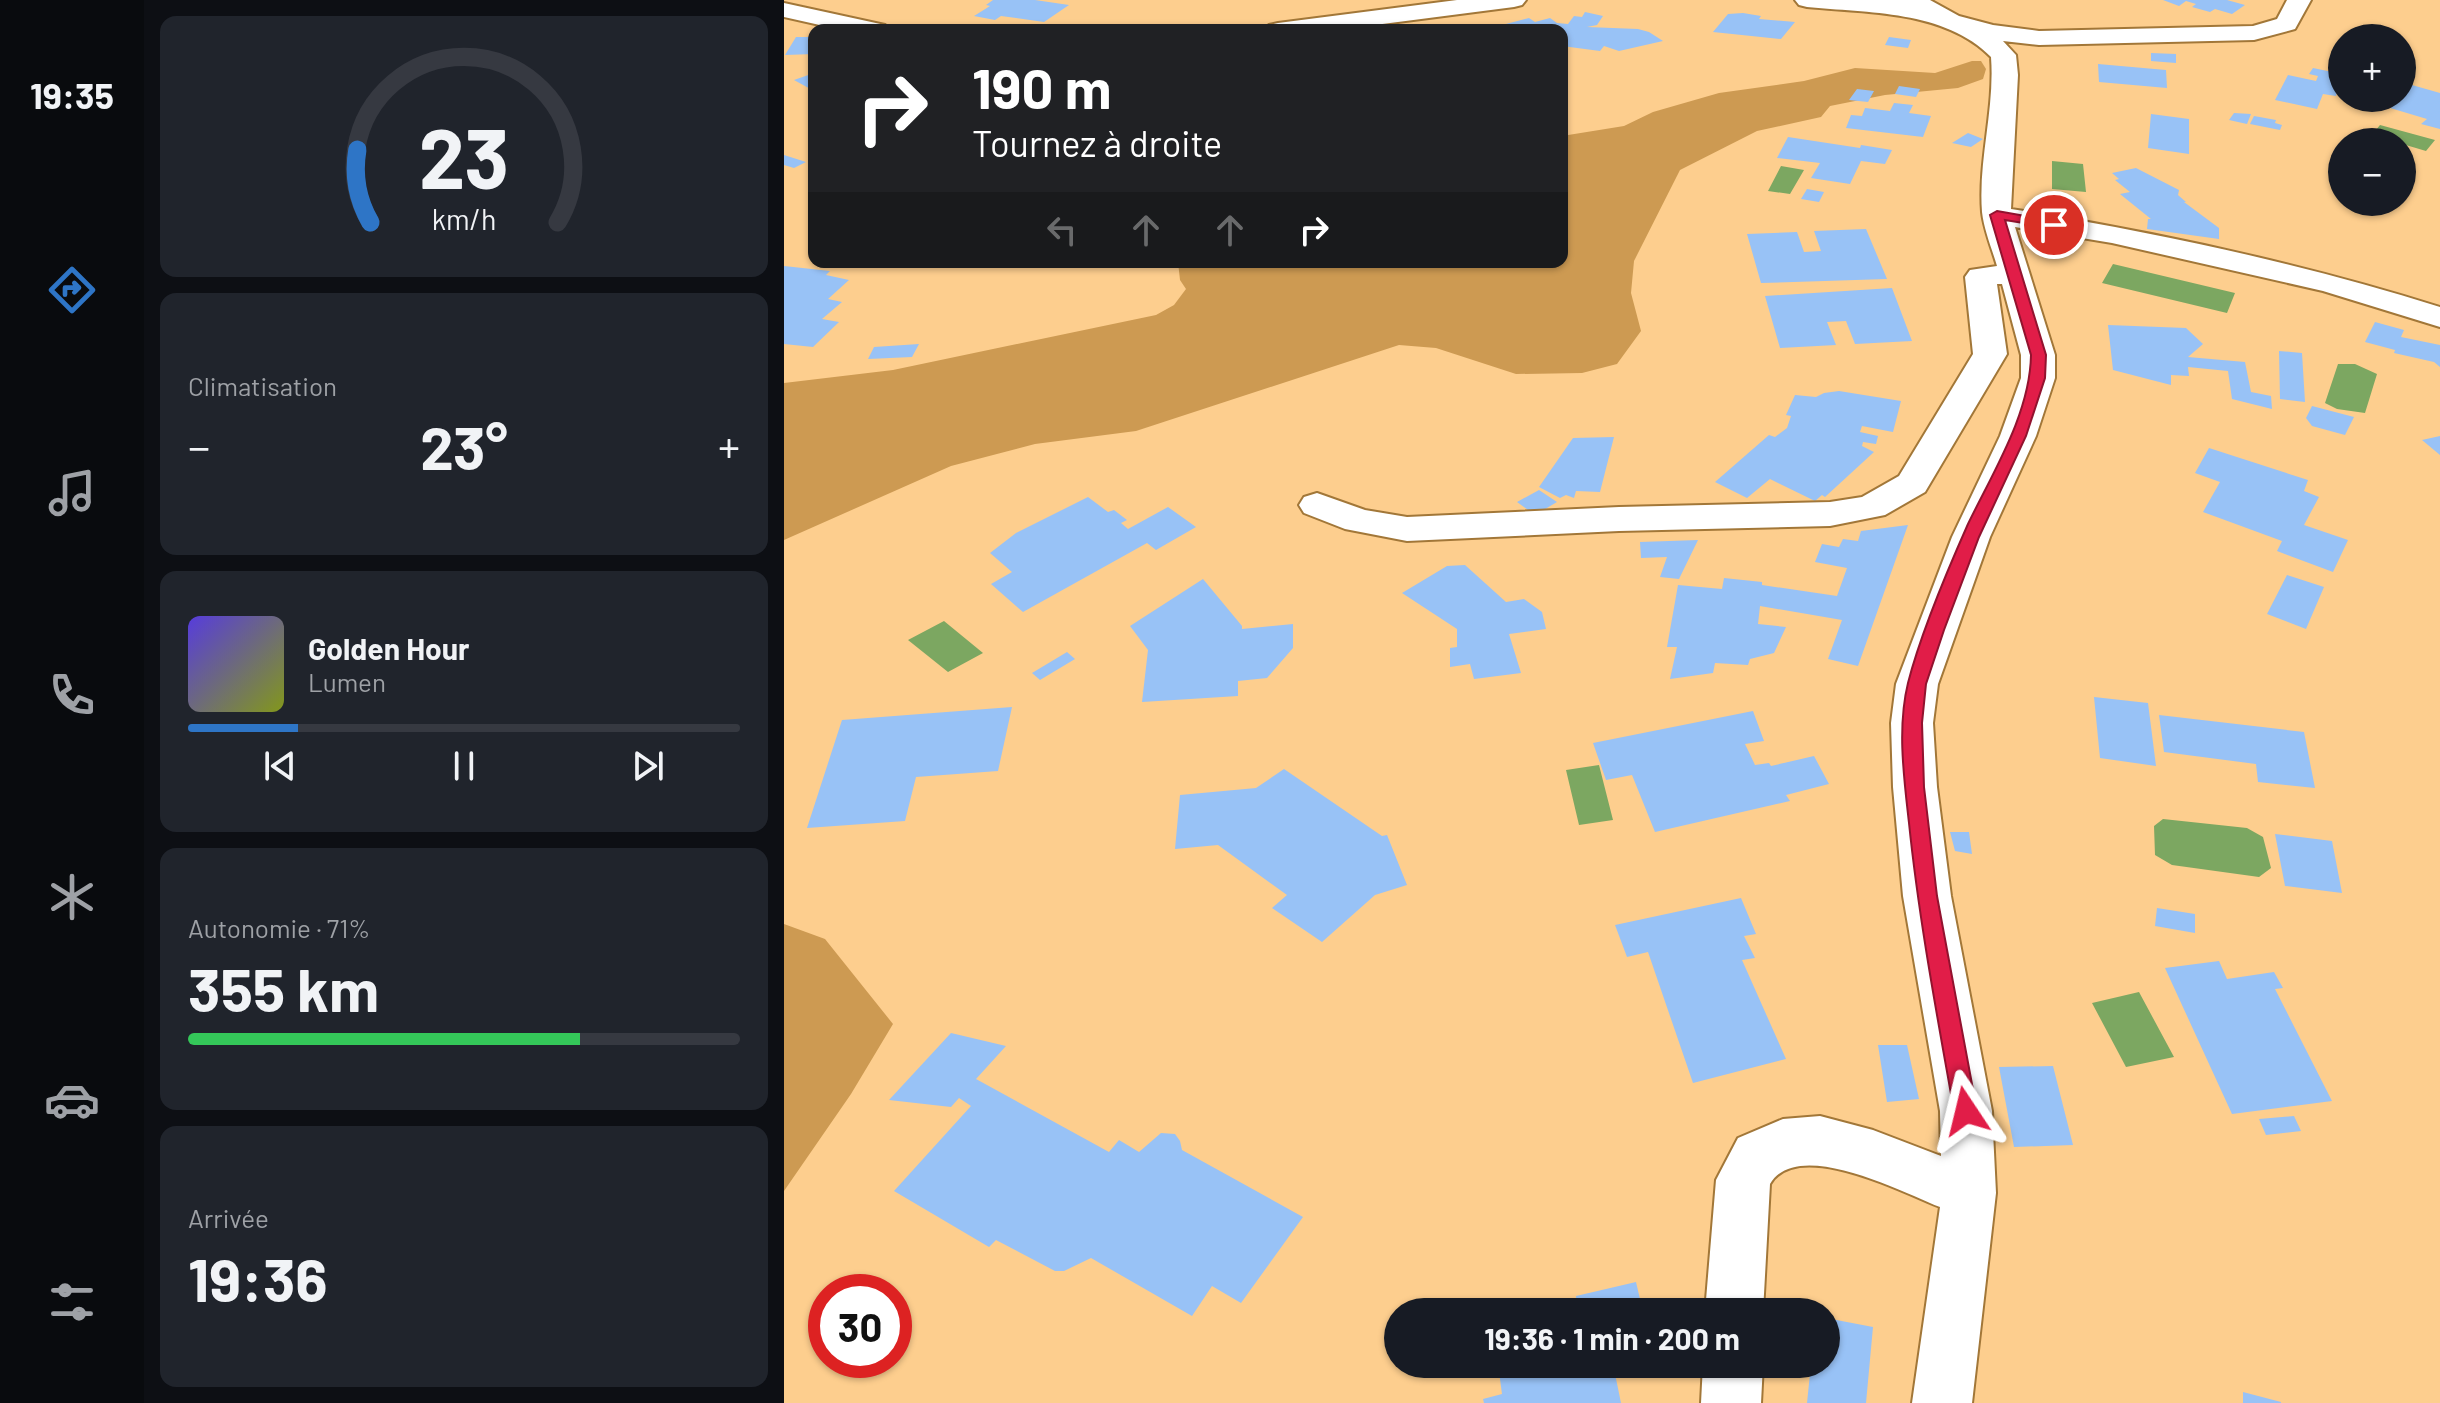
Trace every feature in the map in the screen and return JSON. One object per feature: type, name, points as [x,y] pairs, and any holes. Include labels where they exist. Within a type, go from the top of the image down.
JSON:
[{"type":"street","points":[[1325,24],[1514,0]]},
{"type":"street","points":[[1807,0],[1907,10],[1957,24],[2039,38],[2254,33],[2286,24],[2299,0]]},
{"type":"street","points":[[1913,0],[1994,46],[2003,55],[2002,127],[1995,192],[1997,215],[2038,355],[2038,378],[2018,436],[1971,537],[1917,684],[1912,723],[1915,787],[1927,896],[1966,1111],[1969,1193],[1942,1403]]},
{"type":"street","points":[[784,10],[848,24]]},
{"type":"street","points":[[1997,215],[2112,234],[2331,283],[2440,317]]},
{"type":"street","points":[[1317,505],[1358,521],[1407,529],[1619,519],[1830,514],[1872,507],[1912,484],[1990,354],[1981,277],[2014,273]]},
{"type":"street","points":[[1735,1298],[1743,1180],[1757,1156],[1783,1143],[1820,1140],[1873,1155],[1969,1193]]},
{"type":"street","points":[[1731,1403],[1732,1378]]},
{"type":"shaded area","points":[[1972,61],[1981,61],[1986,69],[1983,79],[1958,88],[1885,95],[1830,106],[1821,117],[1757,131],[1680,170],[1634,261],[1631,293],[1641,331],[1617,364],[1582,373],[1516,374],[1436,348],[1399,345],[1136,431],[1035,444],[951,466],[784,540],[784,383],[893,370],[1156,315],[1174,305],[1186,289],[1180,280],[1179,268],[1568,268],[1568,135],[1624,126],[1653,112],[1719,93],[1804,81],[1855,68],[1935,73]]},
{"type":"shaded area","points":[[2416,135],[2435,140],[2426,151],[2416,148]]},
{"type":"shaded area","points":[[2052,161],[2083,164],[2086,192],[2052,189]]},
{"type":"shaded area","points":[[1781,166],[1804,170],[1790,194],[1768,191]]},
{"type":"shaded area","points":[[2113,264],[2235,293],[2227,313],[2102,283]]},
{"type":"shaded area","points":[[2338,364],[2355,364],[2377,374],[2365,413],[2337,409],[2325,403]]},
{"type":"shaded area","points":[[944,621],[983,653],[948,672],[908,640]]},
{"type":"shaded area","points":[[1599,765],[1613,820],[1579,825],[1566,770]]},
{"type":"shaded area","points":[[2163,819],[2247,828],[2263,837],[2271,868],[2259,877],[2172,865],[2155,855],[2154,826]]},
{"type":"shaded area","points":[[784,924],[825,939],[893,1024],[851,1094],[784,1191]]},
{"type":"shaded area","points":[[2139,992],[2174,1057],[2126,1067],[2092,1003]]},
{"type":"building","points":[[993,0],[1035,0],[1069,5],[1044,22],[974,16],[990,6],[986,5]]},
{"type":"building","points":[[2163,0],[2227,0],[2245,5],[2232,14],[2192,7],[2196,4],[2186,1],[2179,6]]},
{"type":"building","points":[[1585,12],[1603,16],[1597,25],[1587,27],[1638,29],[1663,41],[1619,51],[1604,46],[1600,51],[1568,47],[1568,24],[1574,16],[1582,17]]},
{"type":"building","points":[[1728,14],[1761,16],[1759,19],[1795,22],[1781,39],[1713,32]]},
{"type":"building","points":[[1529,18],[1535,22],[1550,18],[1557,23],[1568,24],[1506,24]]},
{"type":"building","points":[[796,37],[808,37],[808,54],[785,55]]},
{"type":"building","points":[[1889,37],[1911,40],[1908,48],[1885,45]]},
{"type":"building","points":[[2151,53],[2176,54],[2176,63],[2151,61]]},
{"type":"building","points":[[2098,64],[2166,70],[2167,88],[2099,82]]},
{"type":"building","points":[[2313,68],[2328,71],[2328,95],[2323,94],[2317,109],[2275,100],[2288,75],[2316,81],[2318,76],[2309,74]]},
{"type":"building","points":[[808,75],[808,88],[794,80]]},
{"type":"building","points":[[1899,86],[1920,89],[1916,97],[1895,94]]},
{"type":"building","points":[[2416,86],[2440,93],[2440,129],[2421,124],[2427,119],[2404,112],[2416,112]]},
{"type":"building","points":[[1857,89],[1874,91],[1868,102],[1849,100]]},
{"type":"building","points":[[1894,103],[1913,105],[1909,113],[1931,116],[1923,137],[1846,128],[1851,115],[1862,116],[1865,108],[1890,111]]},
{"type":"building","points":[[2234,113],[2251,114],[2247,124],[2229,120]]},
{"type":"building","points":[[2151,114],[2189,119],[2189,154],[2148,148]]},
{"type":"building","points":[[2254,116],[2276,120],[2275,123],[2282,125],[2280,130],[2250,124]]},
{"type":"building","points":[[1968,133],[1983,139],[1971,147],[1952,143]]},
{"type":"building","points":[[1788,137],[1892,150],[1885,164],[1861,161],[1850,184],[1811,178],[1820,163],[1777,158]]},
{"type":"building","points":[[784,155],[806,162],[794,168],[784,165]]},
{"type":"building","points":[[2136,168],[2179,190],[2178,195],[2184,202],[2219,228],[2219,239],[2147,229],[2148,219],[2151,219],[2120,194],[2130,192],[2115,180],[2119,179],[2112,173]]},
{"type":"building","points":[[1807,189],[1824,192],[1819,202],[1801,199]]},
{"type":"building","points":[[1866,229],[1887,279],[1761,283],[1747,234],[1797,232],[1804,252],[1821,251],[1814,231]]},
{"type":"building","points":[[784,266],[830,271],[826,275],[849,280],[828,299],[842,302],[822,319],[839,322],[813,347],[784,344]]},
{"type":"building","points":[[1892,288],[1912,341],[1855,344],[1846,321],[1827,322],[1836,345],[1780,348],[1765,296]]},
{"type":"building","points":[[2375,322],[2404,330],[2401,337],[2440,345],[2440,367],[2434,362],[2394,353],[2395,350],[2365,342]]},
{"type":"building","points":[[2108,325],[2186,328],[2203,344],[2188,357],[2245,362],[2251,392],[2271,396],[2272,409],[2232,399],[2228,371],[2188,367],[2189,376],[2171,375],[2171,385],[2113,370]]},
{"type":"building","points":[[919,344],[912,357],[868,359],[874,347]]},
{"type":"building","points":[[2279,351],[2302,353],[2305,402],[2280,399]]},
{"type":"building","points":[[1839,391],[1901,401],[1893,432],[1862,426],[1860,432],[1878,436],[1876,444],[1863,442],[1862,446],[1874,452],[1825,497],[1822,495],[1815,501],[1770,479],[1747,498],[1715,482],[1769,435],[1775,437],[1787,428],[1791,416],[1786,415],[1795,395],[1816,397]]},
{"type":"building","points":[[2312,406],[2354,417],[2345,435],[2312,426],[2306,418]]},
{"type":"building","points":[[2440,436],[2440,455],[2422,440]]},
{"type":"building","points":[[1614,437],[1600,492],[1576,491],[1574,498],[1566,495],[1560,498],[1539,487],[1573,438]]},
{"type":"building","points":[[2209,448],[2308,480],[2304,491],[2319,497],[2304,525],[2348,540],[2333,572],[2277,551],[2282,541],[2203,512],[2220,482],[2195,473]]},
{"type":"building","points":[[1539,490],[1557,502],[1535,515],[1517,502]]},
{"type":"building","points":[[1088,497],[1108,512],[1114,510],[1127,520],[1121,523],[1128,529],[1168,507],[1196,527],[1156,550],[1147,543],[1023,612],[991,584],[1012,572],[990,553],[1016,533]]},
{"type":"building","points":[[1908,525],[1858,666],[1828,659],[1842,620],[1760,606],[1758,624],[1786,627],[1774,653],[1750,659],[1748,665],[1715,663],[1713,673],[1670,679],[1677,647],[1667,647],[1678,585],[1722,589],[1724,578],[1837,596],[1847,568],[1815,562],[1822,544],[1839,547],[1843,539],[1858,541],[1861,531]]},
{"type":"building","points":[[1698,540],[1679,579],[1660,577],[1667,557],[1641,558],[1640,542]]},
{"type":"building","points":[[1465,565],[1506,602],[1524,599],[1542,612],[1546,629],[1509,634],[1521,673],[1474,679],[1470,664],[1450,667],[1450,648],[1457,647],[1457,629],[1402,593],[1447,566]]},
{"type":"building","points":[[2287,575],[2324,587],[2306,629],[2267,614]]},
{"type":"building","points":[[1203,579],[1242,629],[1293,624],[1293,648],[1267,678],[1238,681],[1238,696],[1142,702],[1148,650],[1130,626]]},
{"type":"building","points":[[1067,652],[1075,659],[1040,680],[1032,673]]},
{"type":"building","points":[[2094,697],[2148,703],[2156,766],[2100,758]]},
{"type":"building","points":[[1012,707],[998,771],[916,777],[905,821],[807,828],[842,720]]},
{"type":"building","points":[[1753,711],[1764,741],[1745,744],[1755,765],[1769,763],[1771,766],[1814,756],[1829,784],[1786,795],[1790,801],[1655,832],[1632,775],[1606,780],[1593,743]]},
{"type":"building","points":[[2159,715],[2304,732],[2315,788],[2258,782],[2256,764],[2164,752]]},
{"type":"building","points":[[1284,769],[1382,836],[1387,835],[1407,885],[1375,895],[1322,942],[1272,908],[1287,895],[1218,845],[1175,849],[1180,795],[1256,788]]},
{"type":"building","points":[[1950,832],[1969,832],[1972,854],[1955,851]]},
{"type":"building","points":[[2275,834],[2332,841],[2342,893],[2285,886]]},
{"type":"building","points":[[1741,898],[1756,934],[1744,936],[1755,958],[1742,960],[1786,1059],[1693,1083],[1648,952],[1627,957],[1615,925]]},
{"type":"building","points":[[2157,908],[2195,914],[2195,933],[2155,926]]},
{"type":"building","points":[[2219,961],[2227,979],[2274,972],[2283,988],[2275,989],[2332,1101],[2232,1114],[2165,968]]},
{"type":"building","points":[[951,1033],[1006,1046],[976,1079],[1109,1152],[1119,1140],[1139,1152],[1161,1133],[1175,1134],[1182,1150],[1303,1217],[1241,1303],[1212,1286],[1192,1316],[1091,1258],[1064,1271],[1055,1271],[996,1240],[989,1247],[894,1191],[971,1106],[959,1098],[951,1107],[889,1100]]},
{"type":"building","points":[[1878,1045],[1907,1045],[1919,1099],[1887,1102]]},
{"type":"building","points":[[2053,1066],[2073,1145],[2014,1147],[1999,1067]]},
{"type":"building","points":[[2294,1116],[2301,1131],[2266,1135],[2259,1119]]},
{"type":"building","points":[[1636,1282],[1640,1298],[1576,1298]]},
{"type":"building","points":[[1840,1321],[1873,1327],[1866,1403],[1807,1403],[1810,1378],[1840,1378]]},
{"type":"building","points":[[1500,1378],[1616,1378],[1621,1403],[1484,1403],[1483,1399],[1502,1394]]},
{"type":"building","points":[[2243,1392],[2281,1402],[2281,1403],[2243,1403]]},
{"type":"route","points":[[1966,1111],[1927,896],[1915,787],[1912,723],[1917,684],[1936,630],[1971,537],[2018,436],[2038,378],[2038,355],[1997,215],[2054,225]]}]
